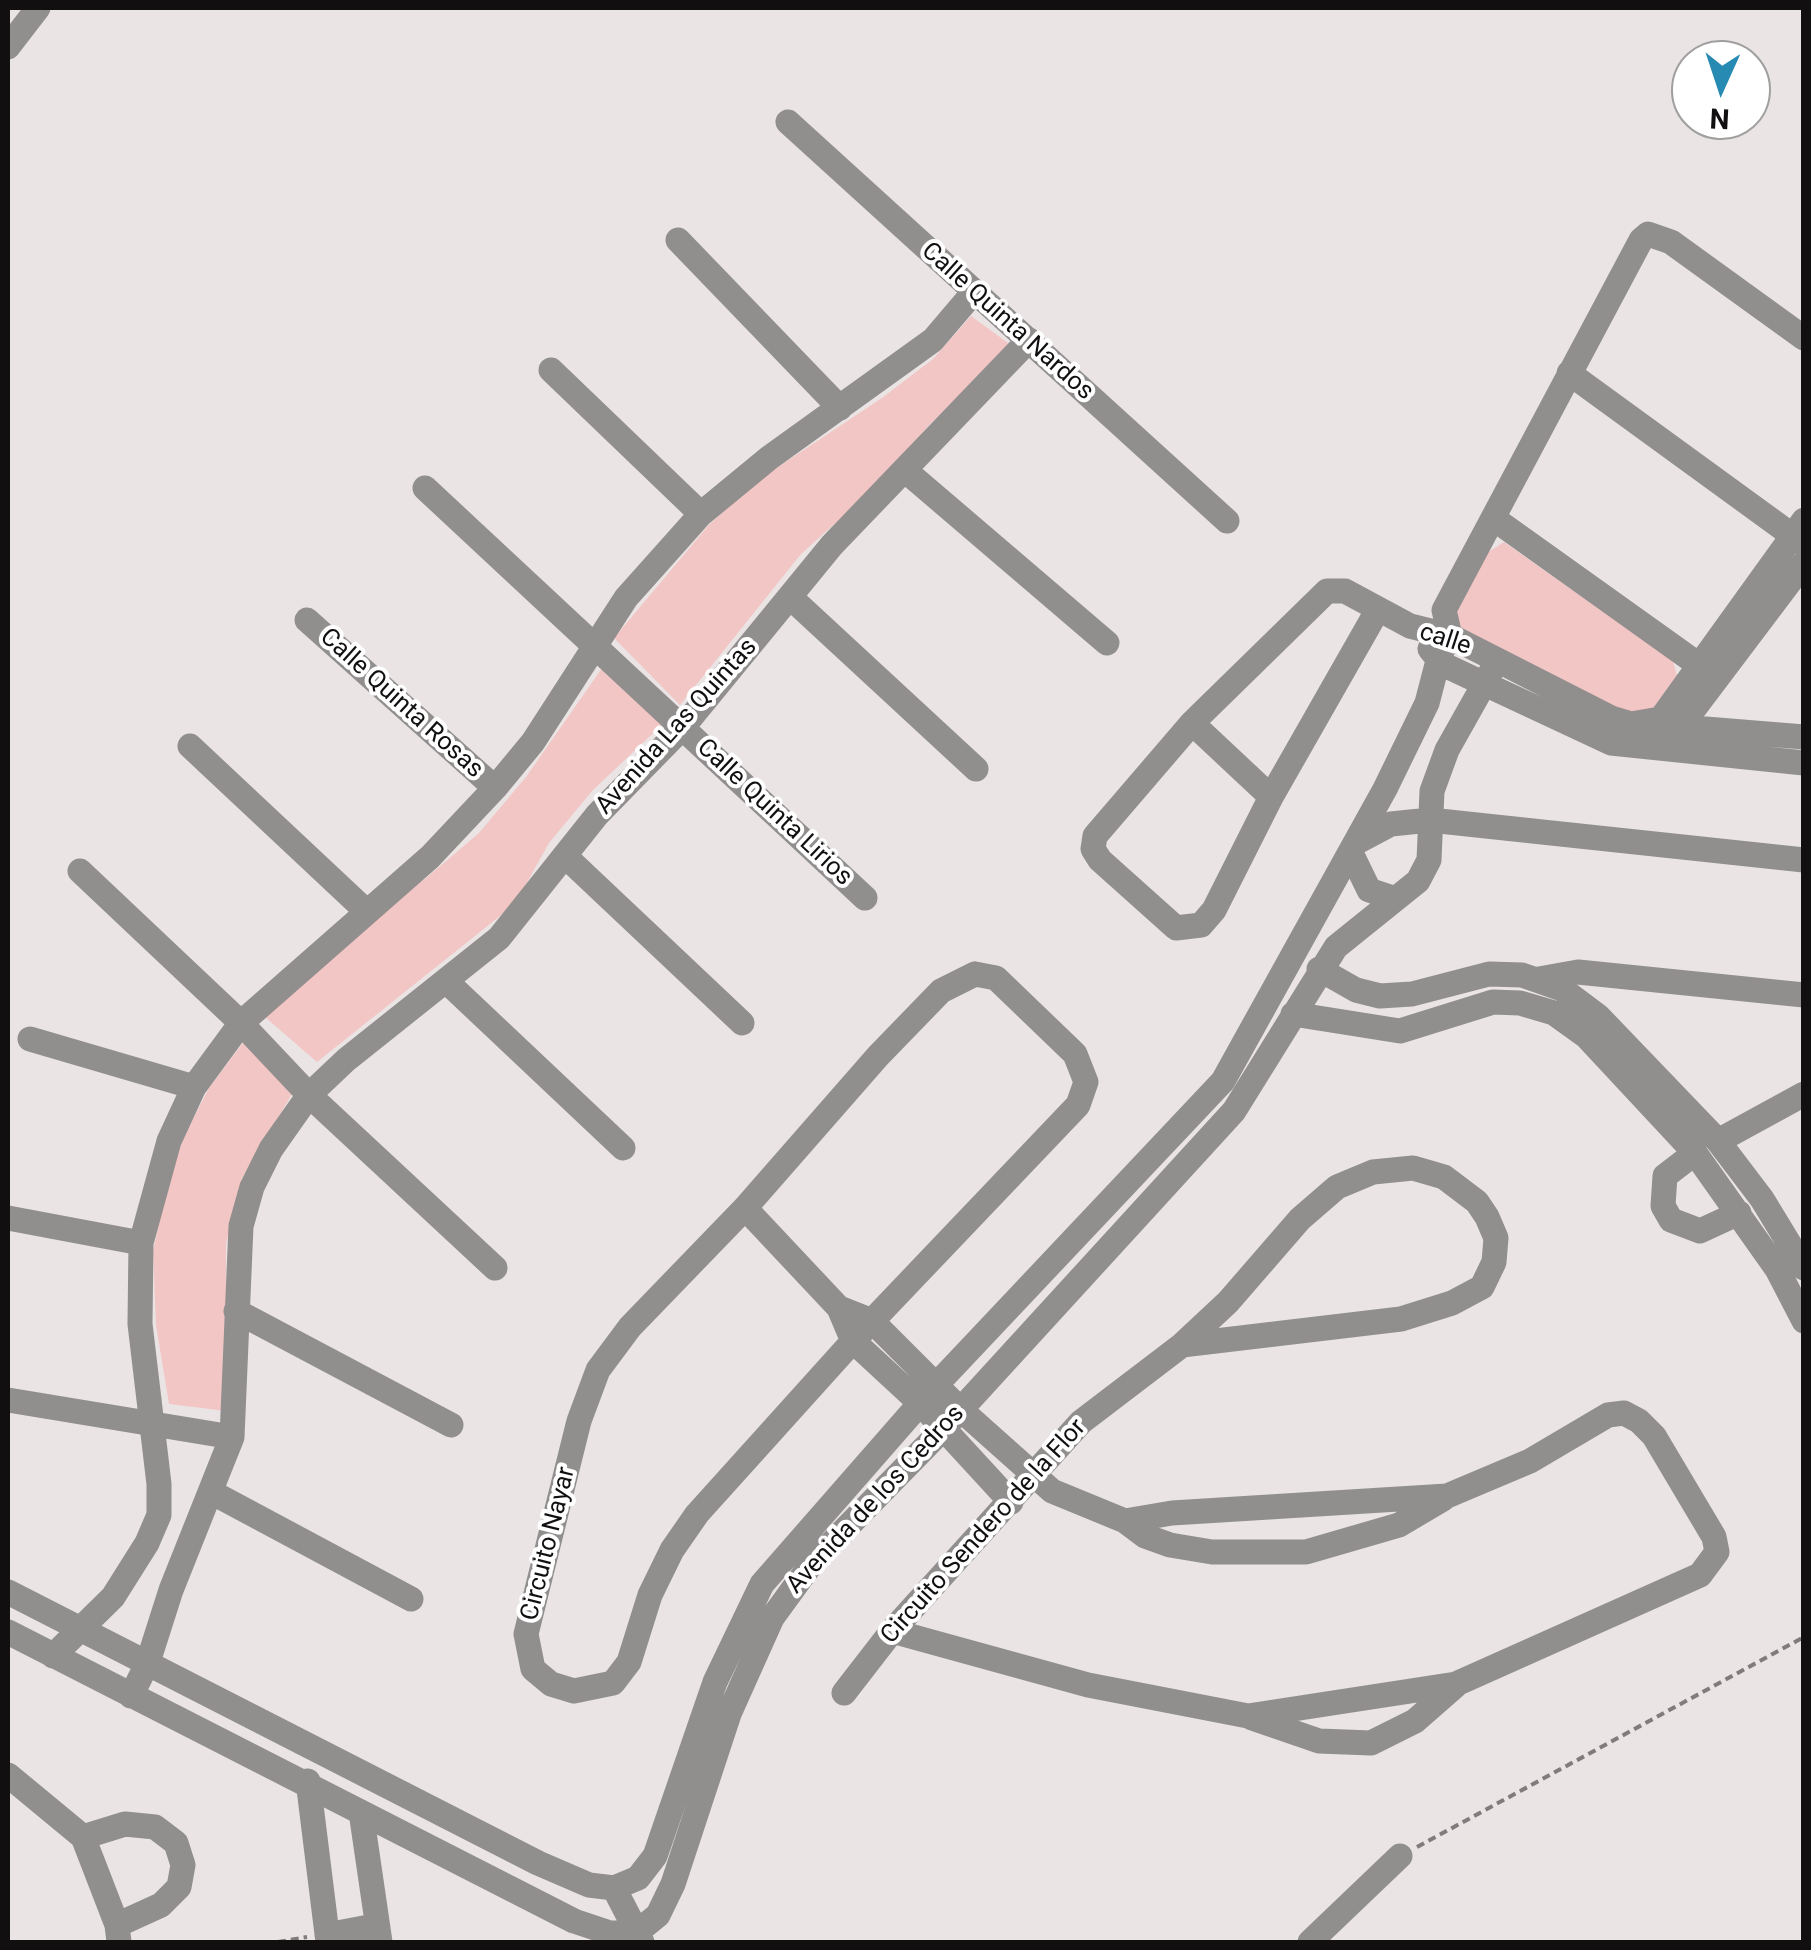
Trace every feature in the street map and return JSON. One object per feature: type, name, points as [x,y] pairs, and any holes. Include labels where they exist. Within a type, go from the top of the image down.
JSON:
[{"type":"street","points":[[8,47],[38,8]]},
{"type":"street","name":"Calle Quinta Nardos","points":[[788,122],[1226,521]]},
{"type":"street","name":"Avenida de los Cedros","points":[[614,1888],[638,1878],[655,1856],[715,1682],[762,1584],[928,1393],[1223,1081],[1354,847],[1411,735],[1450,636],[1444,610],[1636,247],[1648,234],[1671,242],[1804,338]]},
{"type":"street","points":[[678,240],[840,408]]},
{"type":"street","points":[[53,1656],[113,1597],[148,1542],[159,1515],[140,1324],[141,1243],[169,1140],[194,1086],[241,1023],[430,857],[495,788],[532,742],[626,598],[701,514],[933,340],[973,292]]},
{"type":"street","name":"Avenida Las Quintas","points":[[131,1696],[148,1662],[182,1562],[213,1493],[232,1437],[240,1226],[252,1187],[308,1095],[394,1018],[499,938],[630,776],[683,726],[832,545],[1029,340]]},
{"type":"street","points":[[551,370],[701,514]]},
{"type":"street","points":[[1569,373],[1800,534],[1652,749]]},
{"type":"street","points":[[906,472],[1108,643]]},
{"type":"street","name":"Calle Quinta Lirios","points":[[425,488],[597,644],[865,898]]},
{"type":"street","points":[[1493,518],[1708,671]]},
{"type":"street","points":[[1708,671],[1804,564]]},
{"type":"street","points":[[1377,611],[1271,797],[1214,910],[1202,926],[1176,928],[1100,860],[1093,849],[1099,827],[1192,722],[1328,591],[1345,590],[1410,626]]},
{"type":"street","points":[[790,597],[976,769]]},
{"type":"street","name":"Calle Quinta Rosas","points":[[307,620],[495,788]]},
{"type":"street","name":"calle","points":[[1410,626],[1450,636],[1610,718],[1631,724],[1670,723],[1804,737]]},
{"type":"street","name":"calle","points":[[1410,626],[1439,661],[1592,736],[1652,749],[1804,762]]},
{"type":"street","name":"Avenida de los Cedros","points":[[639,1938],[658,1915],[672,1884],[729,1714],[772,1618],[812,1562],[951,1419],[1234,1111],[1319,969],[1355,927],[1418,881],[1425,870],[1432,791],[1448,750],[1497,661]]},
{"type":"street","points":[[1192,722],[1271,797]]},
{"type":"street","points":[[190,746],[366,911]]},
{"type":"street","points":[[1393,898],[1370,890],[1354,847],[1392,824],[1430,820],[1804,860]]},
{"type":"street","points":[[565,856],[742,1023]]},
{"type":"street","points":[[80,872],[241,1023],[308,1095],[495,1268]]},
{"type":"street","points":[[1319,969],[1356,990],[1380,996],[1412,994],[1489,974],[1538,979],[1562,988],[1598,1016],[1801,1256]]},
{"type":"street","points":[[1538,979],[1578,972],[1804,995]]},
{"type":"street","name":"Circuito Nayar","points":[[975,974],[996,978],[1075,1054],[1086,1082],[1084,1095],[872,1321],[697,1514],[672,1550],[650,1595],[629,1662],[613,1682],[574,1691],[551,1684],[532,1668],[526,1648],[530,1613],[579,1421],[598,1370],[630,1326],[745,1208],[941,992],[975,974]]},
{"type":"street","points":[[1280,980],[1299,1004],[1386,1030],[1421,1026],[1493,1002],[1520,1003],[1554,1013],[1586,1036],[1706,1147],[1739,1213],[1777,1269],[1804,1321]]},
{"type":"street","points":[[446,981],[624,1148]]},
{"type":"street","points":[[1412,994],[1421,1026]]},
{"type":"street","points":[[30,1040],[194,1086]]},
{"type":"street","points":[[1739,1213],[1700,1231],[1671,1220],[1663,1206],[1665,1176],[1706,1147],[1804,1094]]},
{"type":"street","name":"Circuito Sendero de la Flor","points":[[844,1693],[892,1631],[1081,1422],[1182,1346],[1228,1302],[1300,1219],[1338,1187],[1373,1172],[1413,1168],[1444,1177],[1477,1202],[1488,1217],[1496,1238],[1494,1262],[1482,1287],[1452,1303],[1401,1319],[1182,1346]]},
{"type":"street","points":[[745,1208],[838,1308],[853,1341],[928,1393]]},
{"type":"street","points":[[8,1218],[141,1243]]},
{"type":"street","points":[[838,1308],[872,1321],[951,1419],[1010,1502]]},
{"type":"street","points":[[236,1312],[451,1425]]},
{"type":"street","points":[[8,1400],[232,1437]]},
{"type":"street","points":[[951,1419],[1084,1508],[1125,1521],[1144,1536],[1212,1552],[1306,1552],[1399,1526],[1447,1496],[1530,1461],[1608,1415],[1624,1414],[1640,1421],[1654,1436],[1714,1537],[1718,1552],[1700,1575],[1456,1684],[1248,1716]]},
{"type":"street","points":[[213,1493],[411,1599]]},
{"type":"street","points":[[1125,1521],[1172,1513],[1447,1496]]},
{"type":"street","points":[[148,1542],[182,1562]]},
{"type":"street","points":[[8,1592],[538,1863],[589,1885],[614,1888],[639,1938]]},
{"type":"street","points":[[892,1631],[1088,1685],[1248,1716],[1319,1741],[1371,1742],[1415,1721],[1456,1684]]},
{"type":"street","points":[[8,1632],[308,1781],[574,1921],[639,1938]]},
{"type":"street","points":[[8,1776],[83,1837],[118,1934],[161,1905],[179,1887],[182,1865],[176,1842],[156,1826],[125,1824],[83,1837]]},
{"type":"street","points":[[308,1781],[327,1939],[377,1934],[362,1812]]},
{"type":"street","points":[[1310,1942],[1400,1856]]},
{"type":"path","points":[[1400,1856],[1804,1637]]},
{"type":"path","points":[[278,1942],[327,1939]]},
{"type":"shaded area","points":[[971,316],[1008,343],[989,374],[932,422],[862,499],[801,554],[680,705],[614,638],[708,526],[751,485],[882,398],[933,359]]},
{"type":"shaded area","points":[[1504,542],[1673,661],[1677,676],[1648,715],[1633,719],[1462,634],[1455,613],[1487,553]]},
{"type":"shaded area","points":[[607,661],[665,722],[592,791],[549,843],[515,904],[317,1062],[265,1017],[371,916],[425,879],[479,833],[526,777]]},
{"type":"shaded area","points":[[245,1040],[292,1094],[242,1178],[226,1244],[226,1411],[169,1404],[156,1325],[153,1251],[174,1156],[209,1088]]}]
